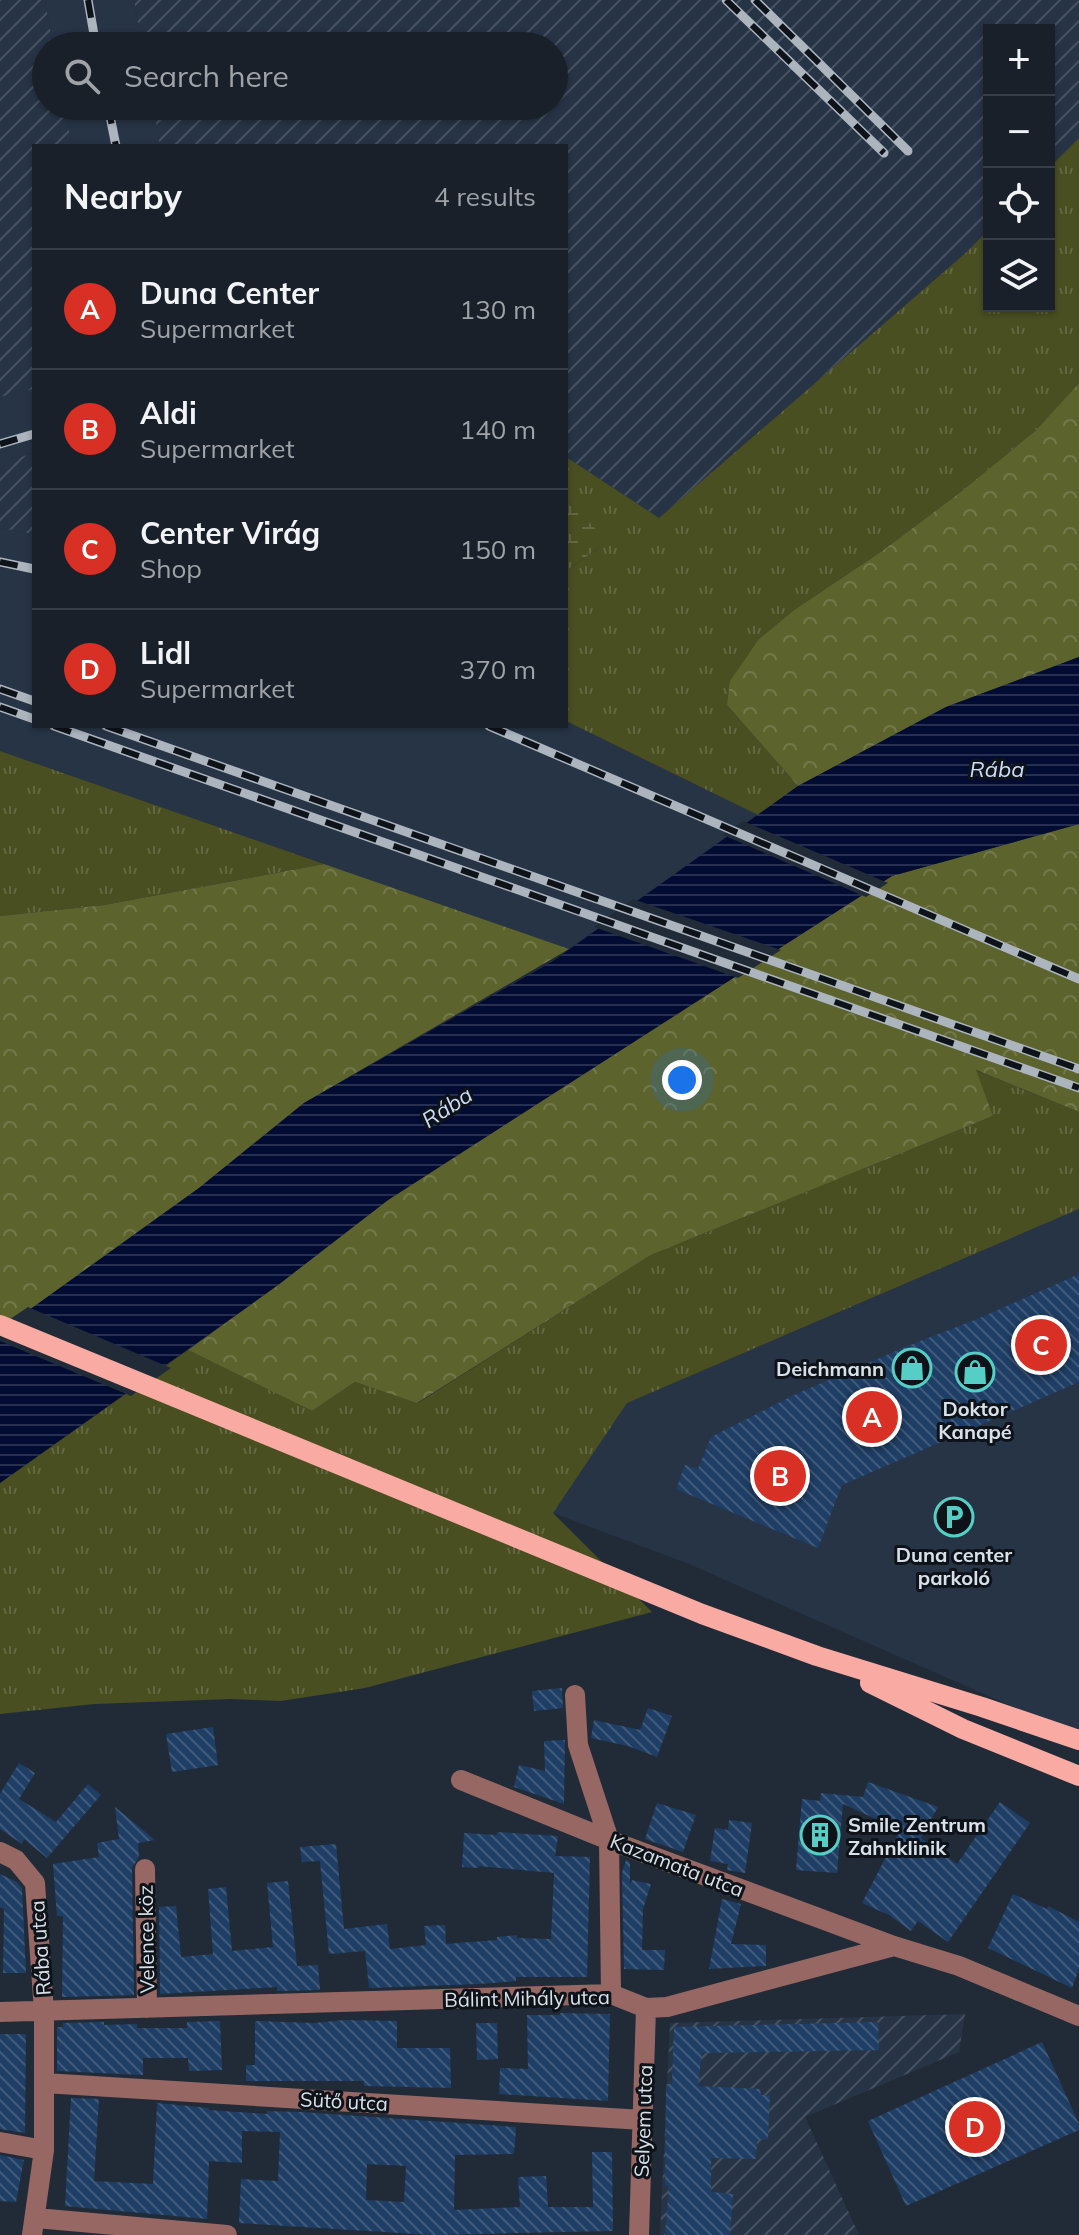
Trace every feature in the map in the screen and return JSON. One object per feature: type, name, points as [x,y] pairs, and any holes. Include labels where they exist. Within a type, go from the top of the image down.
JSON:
[{"type":"main road","points":[[0,1325],[702,1614],[817,1656],[1079,1740]]},
{"type":"main road","points":[[817,1656],[963,1729],[1079,1776]]},
{"type":"street","points":[[575,1695],[578,1745],[609,1840],[611,1994]]},
{"type":"street","name":"Kazamata utca","points":[[461,1780],[609,1840],[894,1946]]},
{"type":"street","name":"Rába utca","points":[[0,1852],[16,1860],[35,1883],[44,2012],[44,2150],[34,2226]]},
{"type":"street","name":"Velence köz","points":[[145,1869],[147,2008]]},
{"type":"street","points":[[646,2008],[667,2007],[894,1946],[959,1966],[1079,2016]]},
{"type":"street","name":"Bálint Mihály utca","points":[[0,2012],[611,1994],[646,2008]]},
{"type":"street","name":"Selyem utca","points":[[639,2235],[646,2008]]},
{"type":"street","name":"Sütő utca","points":[[44,2083],[643,2120]]},
{"type":"street","points":[[0,2142],[44,2150]]},
{"type":"street","points":[[34,2226],[227,2235]]},
{"type":"shaded area","points":[[0,0],[45,0],[51,32],[32,32],[32,120],[67,120],[72,144],[32,144],[32,389],[0,397]]},
{"type":"shaded area","points":[[45,0],[134,0],[140,32],[51,32]]},
{"type":"shaded area","points":[[134,0],[1079,0],[1079,138],[1055,162],[1055,24],[983,24],[983,235],[659,518],[568,458],[568,144],[160,144],[155,120],[568,120],[568,32],[140,32]]},
{"type":"shaded area","points":[[67,120],[155,120],[160,144],[72,144]]},
{"type":"shaded area","points":[[32,389],[32,454],[0,463],[0,397]]},
{"type":"shaded area","points":[[32,454],[32,534],[0,528],[0,463]]},
{"type":"shaded area","points":[[0,528],[32,534],[32,728],[568,728],[568,722],[758,815],[569,949],[0,751]]},
{"type":"shaded area","points":[[1079,1209],[1079,1736],[689,1564],[553,1513],[627,1403]]},
{"type":"shaded area","points":[[965,2014],[959,2052],[805,2117],[859,2235],[660,2235],[670,2023]]},
{"type":"green space","points":[[1079,138],[1079,383],[1035,431],[958,494],[882,551],[794,610],[759,639],[727,705],[798,786],[758,815],[568,722],[568,570],[596,550],[602,536],[568,502],[568,458],[659,518],[983,235],[983,312],[1055,312],[1055,162]]},
{"type":"green space","points":[[1079,383],[1079,657],[946,707],[798,786],[727,705],[730,681],[759,639],[794,610],[882,551],[958,494],[1035,431]]},
{"type":"green space","points":[[568,502],[603,536],[596,550],[568,570]]},
{"type":"green space","points":[[0,751],[324,864],[104,905],[0,916]]},
{"type":"green space","points":[[1079,824],[1079,1112],[976,1070],[993,1116],[651,1255],[417,1403],[355,1382],[312,1411],[188,1350],[388,1200],[892,876]]},
{"type":"green space","points":[[324,864],[569,949],[304,1103],[199,1188],[0,1331],[0,916],[104,905]]},
{"type":"green space","points":[[975,1070],[1079,1112],[1079,1209],[627,1403],[553,1513],[652,1612],[365,1688],[281,1701],[230,1699],[94,1704],[0,1714],[0,1483],[188,1350],[312,1411],[355,1382],[418,1403],[651,1255],[993,1116]]},
{"type":"water","name":"Rába","points":[[1079,657],[1079,824],[892,876],[388,1200],[278,1285],[0,1483],[0,1331],[199,1188],[304,1103],[553,961],[798,786],[946,707]]},
{"type":"pier","points":[[743,821],[888,883],[866,897],[723,835]]},
{"type":"pier","points":[[633,899],[781,950],[738,978],[594,927]]},
{"type":"pier","points":[[28,1307],[171,1368],[131,1396],[0,1341],[0,1326]]},
{"type":"building","points":[[1079,1274],[1079,1382],[842,1485],[818,1548],[676,1489],[685,1465],[698,1469],[711,1437],[794,1395]]},
{"type":"building","points":[[562,1688],[563,1708],[534,1711],[532,1691]]},
{"type":"building","points":[[648,1708],[672,1716],[657,1757],[628,1746],[591,1738],[594,1720],[640,1730]]},
{"type":"building","points":[[213,1727],[218,1765],[172,1772],[166,1734]]},
{"type":"building","points":[[565,1740],[564,1804],[514,1787],[519,1765],[545,1771],[544,1741]]},
{"type":"building","points":[[19,1763],[35,1773],[19,1799],[56,1822],[88,1784],[101,1795],[47,1858],[24,1839],[22,1844],[0,1829],[0,1794]]},
{"type":"building","points":[[868,1782],[938,1807],[921,1838],[957,1864],[1000,1802],[1030,1823],[948,1942],[918,1921],[911,1931],[889,1915],[862,1903],[900,1830],[843,1804],[837,1873],[796,1870],[802,1799],[820,1801],[821,1793],[863,1797]]},
{"type":"building","points":[[657,1803],[696,1815],[683,1852],[645,1839]]},
{"type":"building","points":[[115,1807],[155,1840],[138,1843],[139,1857],[132,1868],[134,1995],[62,1997],[63,1916],[57,1916],[53,1864],[99,1857],[97,1843],[119,1839]]},
{"type":"building","points":[[729,1820],[752,1823],[745,1873],[727,1870],[728,1864],[710,1861],[715,1828],[728,1830]]},
{"type":"building","points":[[497,1832],[558,1836],[555,1856],[590,1857],[587,1977],[516,1977],[516,1981],[479,1984],[369,1988],[365,1951],[329,1954],[320,1861],[302,1862],[300,1847],[336,1844],[344,1929],[387,1924],[390,1949],[426,1945],[424,1926],[445,1925],[446,1944],[497,1940],[497,1937],[517,1935],[517,1938],[551,1939],[554,1873],[462,1867],[464,1833],[497,1835]]},
{"type":"building","points":[[626,1860],[630,1862],[630,1884],[632,1880],[651,1884],[643,1909],[642,1950],[665,1950],[664,1970],[624,1969],[622,1873]]},
{"type":"building","points":[[0,1874],[22,1888],[26,1973],[3,1973],[4,1909],[0,1907]]},
{"type":"building","points":[[288,1881],[297,1966],[318,1965],[320,1990],[277,1991],[277,1987],[160,1994],[159,1907],[176,1906],[181,1957],[213,1954],[208,1889],[226,1887],[232,1951],[273,1947],[267,1883]]},
{"type":"building","points":[[1013,1894],[1047,1909],[1048,1906],[1079,1922],[1079,1969],[1072,1988],[988,1948]]},
{"type":"building","points":[[722,1899],[741,1904],[731,1944],[766,1945],[766,1966],[709,1969]]},
{"type":"building","points":[[610,2014],[608,2101],[499,2094],[500,2068],[528,2069],[527,2015]]},
{"type":"building","points":[[220,2021],[222,2070],[189,2071],[188,2058],[143,2058],[143,2075],[57,2071],[57,2027],[63,2027],[63,2023],[104,2022],[104,2025],[137,2024],[137,2028],[187,2028],[187,2022]]},
{"type":"building","points":[[255,2021],[314,2023],[397,2021],[397,2048],[450,2048],[451,2088],[364,2086],[364,2081],[246,2081],[246,2065],[255,2065]]},
{"type":"building","points":[[878,2022],[879,2050],[702,2053],[698,2086],[760,2089],[761,2095],[770,2095],[768,2139],[757,2140],[756,2159],[711,2158],[711,2192],[733,2194],[730,2235],[665,2235],[669,2186],[665,2186],[666,2084],[672,2084],[674,2027]]},
{"type":"building","points":[[476,2023],[497,2023],[498,2059],[477,2060]]},
{"type":"building","points":[[0,2034],[26,2034],[25,2133],[0,2129]]},
{"type":"building","points":[[1042,2042],[1079,2130],[906,2206],[868,2121]]},
{"type":"building","points":[[71,2098],[99,2099],[94,2181],[153,2184],[157,2103],[267,2114],[267,2111],[301,2112],[516,2127],[514,2154],[455,2155],[454,2210],[520,2207],[518,2177],[546,2176],[548,2207],[593,2207],[592,2152],[612,2152],[613,2231],[433,2235],[239,2223],[241,2179],[278,2181],[280,2132],[242,2131],[242,2163],[209,2161],[207,2219],[65,2206]],"holes":[[[367,2164],[406,2166],[404,2202],[366,2200]]]},
{"type":"building","points":[[0,2155],[24,2160],[16,2202],[0,2201]]},
{"type":"railway","points":[[88,0],[94,32]]},
{"type":"railway","points":[[726,0],[884,153]]},
{"type":"railway","points":[[755,0],[908,151]]},
{"type":"railway","points":[[111,120],[116,144]]},
{"type":"railway","points":[[0,444],[32,435]]},
{"type":"railway","points":[[0,562],[32,569]]},
{"type":"railway","points":[[0,689],[32,700]]},
{"type":"railway","points":[[0,707],[32,718]]},
{"type":"railway","points":[[60,728],[1079,1088]]},
{"type":"railway","points":[[112,728],[1079,1069]]},
{"type":"railway","points":[[494,728],[1079,979]]},
{"type":"place","name":"Center Virág","points":[[1041,1345]]},
{"type":"place","name":"Deichmann","points":[[912,1368]]},
{"type":"place","name":"Doktor Kanapé","points":[[975,1372]]},
{"type":"place","name":"Duna Center","points":[[872,1417]]},
{"type":"place","name":"Aldi","points":[[780,1476]]},
{"type":"place","name":"Duna center parkoló","points":[[954,1517]]},
{"type":"place","name":"Smile Zentrum Zahnklinik","points":[[820,1835]]},
{"type":"place","name":"Lidl","points":[[975,2127]]}]
